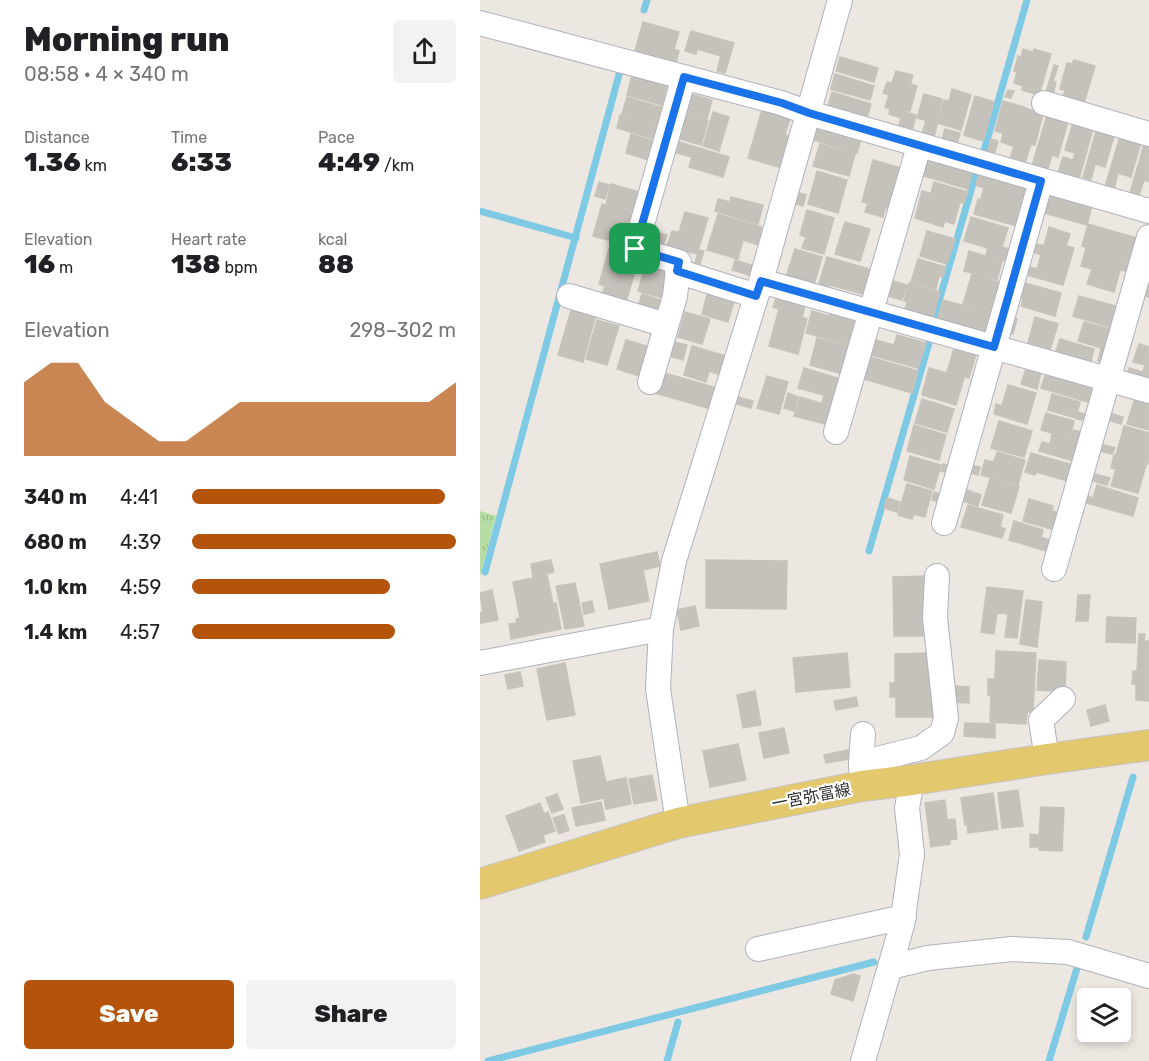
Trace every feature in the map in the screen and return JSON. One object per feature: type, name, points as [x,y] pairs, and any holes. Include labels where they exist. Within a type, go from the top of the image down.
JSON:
[{"type":"main road","name":"一宮弥富線","points":[[480,884],[678,823],[862,774],[912,780],[1149,745]]},
{"type":"street","points":[[678,823],[658,689],[661,629],[674,561],[758,289],[840,0]]},
{"type":"street","points":[[480,23],[782,103],[919,146],[1149,211]]},
{"type":"street","points":[[650,382],[675,296],[679,262],[635,249],[684,77]]},
{"type":"street","points":[[1044,103],[1149,134]]},
{"type":"street","points":[[836,432],[919,146]]},
{"type":"street","points":[[944,523],[1041,181]]},
{"type":"street","points":[[1054,569],[1149,237]]},
{"type":"street","points":[[677,271],[870,312],[1149,390]]},
{"type":"street","points":[[569,296],[666,325]]},
{"type":"street","points":[[863,734],[862,774],[921,748],[942,733],[946,718],[935,618],[937,576]]},
{"type":"street","points":[[480,663],[661,629]]},
{"type":"street","points":[[1047,759],[1041,720],[1063,699]]},
{"type":"street","points":[[863,1061],[904,917],[912,854],[907,808],[912,780]]},
{"type":"street","points":[[758,949],[904,917]]},
{"type":"street","points":[[890,967],[928,958],[1012,949],[1068,952],[1149,976]]},
{"type":"green space","points":[[480,511],[496,516],[480,576]]},
{"type":"building","points":[[643,22],[679,32],[674,49],[679,51],[676,63],[635,51]]},
{"type":"building","points":[[691,31],[734,43],[725,73],[717,71],[721,56],[697,49],[696,54],[685,51]]},
{"type":"building","points":[[1023,49],[1033,52],[1034,49],[1051,54],[1039,95],[1022,90],[1023,86],[1014,83],[1017,72],[1014,71],[1018,56],[1021,57]]},
{"type":"building","points":[[840,57],[878,68],[874,82],[836,71]]},
{"type":"building","points":[[1074,60],[1095,66],[1084,103],[1063,97],[1065,90],[1060,89],[1067,63],[1072,64]]},
{"type":"building","points":[[1054,65],[1058,66],[1053,81],[1056,82],[1053,95],[1046,93]]},
{"type":"building","points":[[896,71],[913,75],[901,118],[889,114],[890,109],[885,107],[889,95],[883,93],[887,82],[892,83]]},
{"type":"building","points":[[835,74],[874,86],[870,100],[831,89]]},
{"type":"building","points":[[632,75],[667,85],[662,105],[627,95]]},
{"type":"building","points":[[911,84],[917,86],[910,111],[904,110]]},
{"type":"building","points":[[952,89],[971,95],[961,130],[937,123],[944,100],[949,101]]},
{"type":"building","points":[[1008,90],[1014,91],[1011,98],[1005,97]]},
{"type":"building","points":[[832,92],[871,104],[867,117],[828,106]]},
{"type":"building","points":[[691,94],[712,100],[707,119],[685,113]]},
{"type":"building","points":[[924,94],[942,99],[936,123],[917,118]]},
{"type":"building","points":[[975,96],[994,102],[983,141],[964,135]]},
{"type":"building","points":[[627,97],[664,108],[663,126],[622,114]]},
{"type":"building","points":[[1003,101],[1024,107],[1013,146],[1001,142],[1003,133],[995,131]]},
{"type":"building","points":[[1025,108],[1043,114],[1035,145],[1031,144],[1025,163],[1010,159]]},
{"type":"building","points":[[762,110],[790,118],[785,135],[791,137],[782,168],[748,158]]},
{"type":"building","points":[[903,111],[916,115],[912,131],[898,128]]},
{"type":"building","points":[[713,112],[729,117],[719,151],[703,146]]},
{"type":"building","points":[[1048,112],[1069,118],[1058,157],[1052,155],[1047,171],[1032,166]]},
{"type":"building","points":[[683,114],[708,121],[701,145],[677,138]]},
{"type":"building","points":[[620,115],[662,127],[658,140],[617,128]]},
{"type":"building","points":[[926,121],[937,125],[934,137],[922,133]]},
{"type":"building","points":[[1073,123],[1093,129],[1079,179],[1058,173],[1063,157],[1073,160],[1075,153],[1065,150]]},
{"type":"building","points":[[826,126],[862,136],[857,153],[810,139],[813,128],[824,132]]},
{"type":"building","points":[[1097,128],[1115,133],[1105,167],[1095,164],[1091,180],[1083,177]]},
{"type":"building","points":[[945,129],[960,133],[957,144],[942,140]]},
{"type":"building","points":[[1121,133],[1142,139],[1131,177],[1118,173],[1114,189],[1105,187]]},
{"type":"building","points":[[631,134],[660,143],[655,162],[626,153]]},
{"type":"building","points":[[991,139],[998,141],[994,156],[987,154]]},
{"type":"building","points":[[676,141],[729,157],[723,177],[689,167],[692,157],[673,152]]},
{"type":"building","points":[[1145,141],[1149,142],[1149,182],[1144,180],[1139,196],[1130,193]]},
{"type":"building","points":[[820,144],[855,154],[849,176],[813,166]]},
{"type":"building","points":[[926,158],[972,172],[968,189],[921,175]]},
{"type":"building","points":[[873,160],[905,169],[893,210],[885,208],[883,217],[865,212],[868,203],[862,202]]},
{"type":"building","points":[[817,171],[847,180],[838,213],[808,204]]},
{"type":"building","points":[[979,173],[1029,187],[1022,211],[981,199],[984,188],[976,185]]},
{"type":"building","points":[[599,182],[609,185],[605,199],[595,196]]},
{"type":"building","points":[[934,182],[968,192],[964,203],[931,193]]},
{"type":"building","points":[[611,184],[640,192],[640,213],[606,204]]},
{"type":"building","points":[[793,191],[806,195],[803,206],[790,202]]},
{"type":"building","points":[[922,191],[960,202],[954,224],[945,221],[943,227],[915,218]]},
{"type":"building","points":[[1050,194],[1092,206],[1087,225],[1044,213]]},
{"type":"building","points":[[731,197],[763,205],[758,224],[715,211],[718,199],[730,202]]},
{"type":"building","points":[[978,199],[1021,212],[1017,226],[974,214]]},
{"type":"building","points":[[602,204],[637,214],[630,241],[617,237],[615,242],[593,236]]},
{"type":"building","points":[[807,210],[834,218],[824,254],[802,248],[806,237],[800,235]]},
{"type":"building","points":[[685,212],[708,218],[697,254],[667,246],[672,231],[679,232]]},
{"type":"building","points":[[718,214],[762,227],[760,234],[764,235],[761,246],[743,240],[738,259],[707,250]]},
{"type":"building","points":[[971,217],[1008,228],[1002,247],[1009,249],[1006,261],[986,255],[988,248],[964,241]]},
{"type":"building","points":[[845,222],[870,229],[860,261],[835,254]]},
{"type":"building","points":[[1088,224],[1137,238],[1130,260],[1082,246]]},
{"type":"building","points":[[1049,227],[1070,234],[1066,246],[1074,248],[1063,285],[1023,274],[1026,266],[1037,269],[1041,255],[1030,251],[1033,243],[1044,246]]},
{"type":"building","points":[[652,231],[667,235],[664,243],[649,239]]},
{"type":"building","points":[[927,231],[955,239],[947,264],[920,256]]},
{"type":"building","points":[[1086,248],[1129,261],[1126,271],[1120,270],[1114,292],[1087,284],[1092,269],[1081,266]]},
{"type":"building","points":[[609,249],[639,258],[625,305],[601,298],[605,286],[599,284]]},
{"type":"building","points":[[795,249],[822,257],[814,285],[786,277]]},
{"type":"building","points":[[699,250],[704,251],[700,264],[695,263]]},
{"type":"building","points":[[969,251],[1002,261],[997,280],[964,271]]},
{"type":"building","points":[[827,257],[873,270],[866,295],[830,285],[829,290],[818,287]]},
{"type":"building","points":[[918,259],[946,267],[943,277],[939,276],[936,289],[911,282]]},
{"type":"building","points":[[735,260],[755,266],[752,276],[732,270]]},
{"type":"building","points":[[646,263],[674,271],[666,299],[638,291]]},
{"type":"building","points":[[1149,273],[1149,297],[1143,296]]},
{"type":"building","points":[[972,274],[1000,283],[992,312],[963,304]]},
{"type":"building","points":[[893,281],[907,285],[902,300],[888,296]]},
{"type":"building","points":[[1021,282],[1061,293],[1055,316],[1021,306],[1023,299],[1017,297]]},
{"type":"building","points":[[909,283],[940,292],[933,317],[905,309],[907,302],[904,301]]},
{"type":"building","points":[[708,291],[735,298],[728,322],[702,314]]},
{"type":"building","points":[[642,294],[660,300],[655,314],[637,309]]},
{"type":"building","points":[[1079,296],[1116,306],[1110,327],[1073,316]]},
{"type":"building","points":[[776,298],[805,306],[802,317],[807,319],[798,354],[769,346],[779,309],[773,307]]},
{"type":"building","points":[[943,300],[990,313],[985,331],[949,321],[948,324],[937,321]]},
{"type":"building","points":[[572,307],[596,314],[583,362],[558,355]]},
{"type":"building","points":[[812,311],[829,316],[830,313],[860,322],[853,346],[806,333]]},
{"type":"building","points":[[685,312],[710,319],[702,344],[678,337]]},
{"type":"building","points":[[1035,317],[1058,324],[1049,353],[1027,347]]},
{"type":"building","points":[[1011,318],[1017,319],[1013,334],[1007,333]]},
{"type":"building","points":[[597,320],[619,326],[607,365],[586,359]]},
{"type":"building","points":[[1084,322],[1114,330],[1105,363],[1098,361],[1101,348],[1078,341]]},
{"type":"building","points":[[897,335],[926,343],[918,368],[871,355],[875,340],[894,345]]},
{"type":"building","points":[[817,338],[854,348],[846,375],[810,365]]},
{"type":"building","points":[[1060,339],[1094,349],[1090,365],[1055,354]]},
{"type":"building","points":[[626,340],[650,347],[642,377],[617,369]]},
{"type":"building","points":[[670,341],[687,345],[683,360],[666,355]]},
{"type":"building","points":[[1139,344],[1149,347],[1149,376],[1146,378],[1128,372],[1129,368],[1143,372],[1145,365],[1133,362]]},
{"type":"building","points":[[955,345],[977,351],[969,378],[947,372]]},
{"type":"building","points":[[692,346],[726,356],[720,375],[709,371],[706,382],[684,375]]},
{"type":"building","points":[[870,357],[918,371],[912,393],[864,379]]},
{"type":"building","points":[[804,368],[844,380],[840,407],[822,402],[824,395],[798,388]]},
{"type":"building","points":[[929,368],[964,378],[956,405],[922,395]]},
{"type":"building","points":[[1026,369],[1041,373],[1037,389],[1021,384]]},
{"type":"building","points":[[661,372],[717,388],[711,409],[655,393]]},
{"type":"building","points":[[1046,373],[1092,386],[1088,402],[1041,388]]},
{"type":"building","points":[[767,376],[788,382],[779,414],[757,408]]},
{"type":"building","points":[[1008,385],[1036,393],[1027,424],[994,414],[996,404],[1002,406]]},
{"type":"building","points":[[788,393],[798,397],[794,411],[784,408]]},
{"type":"building","points":[[1052,394],[1080,402],[1076,418],[1048,410]]},
{"type":"building","points":[[735,396],[753,401],[751,408],[733,403]]},
{"type":"building","points":[[800,397],[834,407],[829,425],[794,416]]},
{"type":"building","points":[[1135,398],[1149,402],[1149,430],[1127,424]]},
{"type":"building","points":[[922,399],[954,409],[947,432],[915,423]]},
{"type":"building","points":[[1078,412],[1089,415],[1087,421],[1076,419]]},
{"type":"building","points":[[1046,413],[1074,421],[1070,438],[1041,430]]},
{"type":"building","points":[[1110,413],[1123,417],[1121,424],[1108,420]]},
{"type":"building","points":[[999,421],[1032,431],[1024,457],[991,448]]},
{"type":"building","points":[[914,425],[946,435],[939,460],[907,451]]},
{"type":"building","points":[[1124,426],[1149,433],[1148,464],[1116,455]]},
{"type":"building","points":[[1073,430],[1083,432],[1081,441],[1070,438]]},
{"type":"building","points":[[1052,434],[1079,442],[1074,461],[1039,451],[1042,442],[1050,444]]},
{"type":"building","points":[[1101,444],[1115,448],[1112,454],[1099,451]]},
{"type":"building","points":[[997,452],[1025,460],[1018,485],[981,475],[985,460],[994,462]]},
{"type":"building","points":[[1031,453],[1076,466],[1068,481],[1036,472],[1035,475],[1025,472]]},
{"type":"building","points":[[1114,455],[1146,465],[1138,493],[1111,486],[1116,469],[1111,468]]},
{"type":"building","points":[[910,456],[941,465],[934,489],[904,480]]},
{"type":"building","points":[[943,464],[951,466],[949,473],[941,471]]},
{"type":"building","points":[[969,464],[980,467],[978,475],[967,472]]},
{"type":"building","points":[[1092,473],[1110,478],[1107,485],[1090,480]]},
{"type":"building","points":[[990,479],[1019,487],[1011,513],[982,505]]},
{"type":"building","points":[[907,484],[932,491],[925,517],[914,514],[912,519],[898,515]]},
{"type":"building","points":[[1097,485],[1138,498],[1133,516],[1083,502],[1085,495],[1093,498]]},
{"type":"building","points":[[967,490],[981,495],[978,506],[963,501]]},
{"type":"building","points":[[934,492],[943,495],[941,502],[932,500]]},
{"type":"building","points":[[887,498],[900,502],[897,512],[884,508]]},
{"type":"building","points":[[1029,499],[1053,506],[1052,511],[1059,513],[1055,530],[1023,521]]},
{"type":"building","points":[[968,505],[1003,515],[1000,527],[1005,529],[1002,538],[961,527]]},
{"type":"building","points":[[1014,521],[1043,530],[1041,537],[1049,540],[1046,551],[1009,540]]},
{"type":"building","points":[[657,552],[660,566],[643,570],[649,601],[609,609],[600,564]]},
{"type":"building","points":[[551,560],[554,572],[533,577],[531,564]]},
{"type":"building","points":[[706,560],[787,561],[786,609],[706,608]]},
{"type":"building","points":[[547,575],[561,629],[511,639],[509,624],[517,623],[516,619],[520,618],[513,582]]},
{"type":"building","points":[[929,576],[930,636],[894,636],[893,577]]},
{"type":"building","points":[[575,583],[584,626],[565,629],[556,586]]},
{"type":"building","points":[[987,587],[1023,591],[1017,638],[1005,637],[1008,614],[997,613],[994,634],[981,632]]},
{"type":"building","points":[[492,590],[498,620],[481,623],[480,613],[483,612],[480,593]]},
{"type":"building","points":[[1078,595],[1090,595],[1088,621],[1076,621]]},
{"type":"building","points":[[1026,600],[1042,602],[1037,647],[1020,644]]},
{"type":"building","points":[[592,601],[594,612],[584,614],[582,603]]},
{"type":"building","points":[[695,606],[699,626],[681,630],[677,610]]},
{"type":"building","points":[[1107,617],[1136,618],[1135,643],[1106,642]]},
{"type":"building","points":[[1139,634],[1145,634],[1144,641],[1149,641],[1149,701],[1136,700],[1136,684],[1132,684],[1133,671],[1137,671]]},
{"type":"building","points":[[996,651],[1036,653],[1033,712],[1027,712],[1026,724],[990,722],[991,695],[988,695],[988,679],[995,679]]},
{"type":"building","points":[[847,653],[850,687],[796,692],[793,658]]},
{"type":"building","points":[[931,653],[933,717],[896,717],[896,697],[890,697],[890,683],[895,683],[895,654]]},
{"type":"building","points":[[1039,660],[1066,662],[1065,692],[1037,690]]},
{"type":"building","points":[[565,663],[575,715],[547,720],[537,669]]},
{"type":"building","points":[[520,672],[523,686],[508,689],[505,675]]},
{"type":"building","points":[[954,686],[969,687],[969,703],[953,702]]},
{"type":"building","points":[[755,691],[761,725],[743,728],[737,695]]},
{"type":"building","points":[[856,697],[858,706],[836,710],[834,701]]},
{"type":"building","points":[[1105,705],[1109,721],[1091,726],[1087,710]]},
{"type":"building","points":[[965,723],[995,724],[995,738],[964,736]]},
{"type":"building","points":[[784,728],[789,753],[764,758],[759,733]]},
{"type":"building","points":[[738,744],[746,780],[710,787],[703,751]]},
{"type":"building","points":[[848,750],[850,759],[826,763],[824,755]]},
{"type":"building","points":[[600,756],[606,782],[626,778],[631,804],[606,809],[604,798],[581,803],[573,761]]},
{"type":"building","points":[[652,775],[657,800],[634,804],[629,779]]},
{"type":"building","points":[[1018,790],[1023,826],[1002,828],[998,793]]},
{"type":"building","points":[[993,793],[998,829],[968,833],[961,798]]},
{"type":"building","points":[[557,794],[563,809],[552,813],[546,798]]},
{"type":"building","points":[[945,800],[947,820],[955,819],[957,839],[950,840],[950,844],[931,847],[925,803]]},
{"type":"building","points":[[601,802],[605,820],[576,826],[572,808]]},
{"type":"building","points":[[540,803],[544,814],[548,812],[555,831],[543,835],[545,842],[519,851],[506,816]]},
{"type":"building","points":[[1041,807],[1064,808],[1062,851],[1039,850],[1039,847],[1030,847],[1030,834],[1039,835]]},
{"type":"building","points":[[564,815],[569,830],[559,834],[553,818]]},
{"type":"building","points":[[853,974],[860,976],[853,1001],[831,994],[835,980]]},
{"type":"waterway","points":[[644,10],[647,0]]},
{"type":"waterway","points":[[983,154],[1027,0]]},
{"type":"waterway","points":[[485,572],[620,71]]},
{"type":"waterway","points":[[935,315],[976,173]]},
{"type":"waterway","points":[[480,211],[576,238]]},
{"type":"waterway","points":[[869,551],[929,343]]},
{"type":"waterway","points":[[1086,937],[1133,777]]},
{"type":"waterway","points":[[488,1061],[874,962]]},
{"type":"waterway","points":[[1049,1061],[1077,968]]},
{"type":"waterway","points":[[667,1061],[678,1022]]},
{"type":"route","points":[[684,77],[782,103],[1041,181],[994,347],[761,281],[756,296],[677,271],[679,262],[635,249],[684,77]]}]
